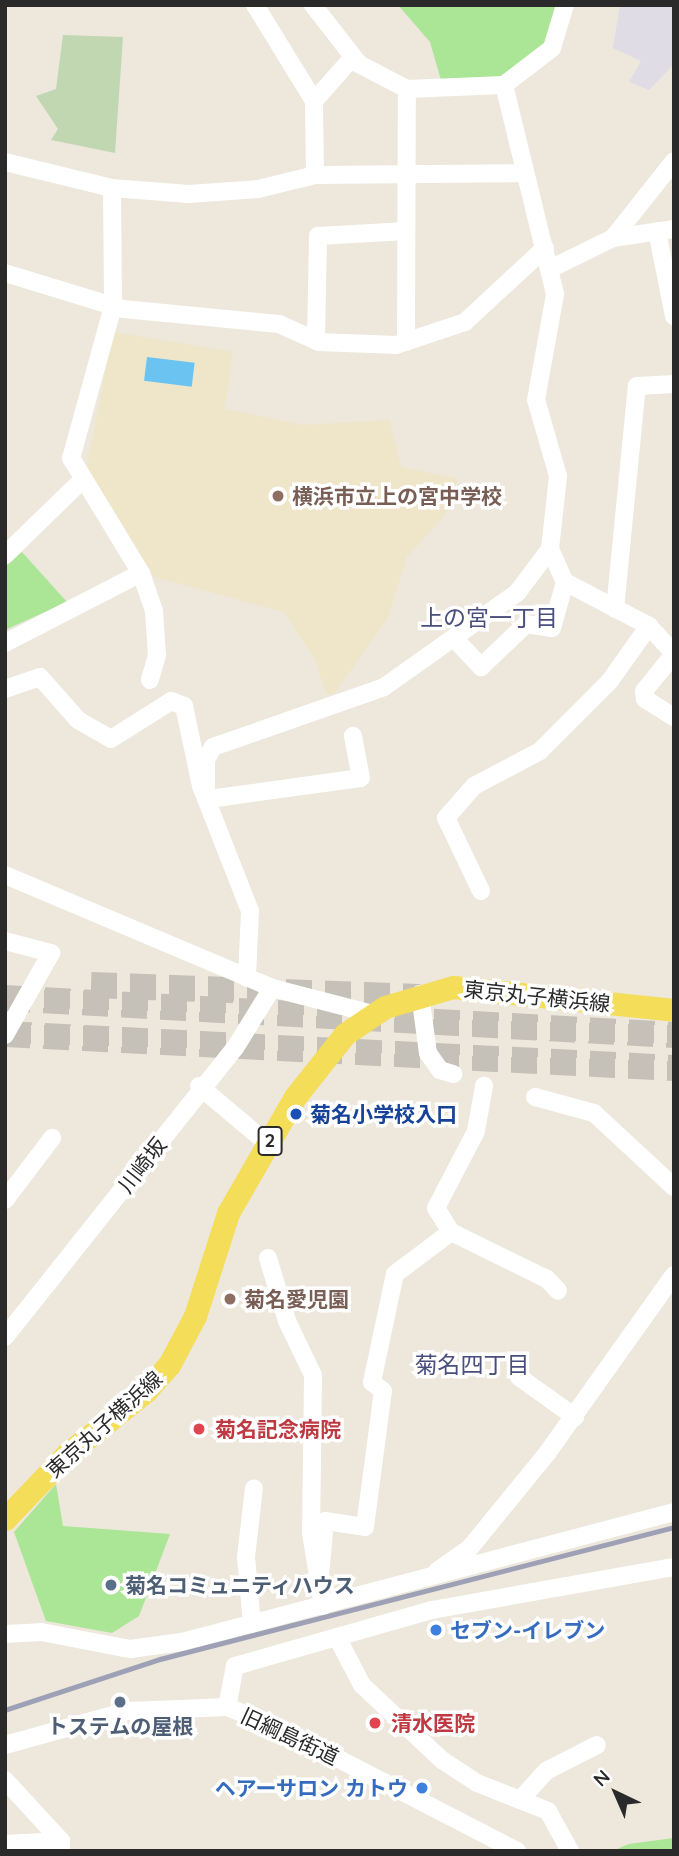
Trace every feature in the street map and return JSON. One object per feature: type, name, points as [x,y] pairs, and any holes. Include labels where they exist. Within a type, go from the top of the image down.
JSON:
[{"type":"main road","name":"東京丸子横浜線","points":[[5,1520],[67,1454],[146,1391],[169,1365],[195,1316],[220,1228],[268,1144],[320,1061],[373,1014],[420,994],[483,986],[673,1007]]},
{"type":"street","points":[[255,5],[314,101],[315,175]]},
{"type":"street","points":[[313,5],[353,57],[407,89],[504,86],[552,48],[565,5]]},
{"type":"street","points":[[314,101],[353,57]]},
{"type":"street","points":[[207,795],[206,760],[214,747],[233,735],[351,703],[454,638],[517,593],[550,549],[558,476],[536,400],[554,318],[552,268],[524,173],[504,86]]},
{"type":"street","points":[[406,342],[407,89]]},
{"type":"street","points":[[613,238],[674,161]]},
{"type":"street","points":[[5,162],[112,188],[189,194],[258,189],[315,175],[524,173]]},
{"type":"street","points":[[112,188],[113,306],[71,449],[81,481],[141,573],[154,611],[157,655],[150,680]]},
{"type":"street","points":[[552,268],[613,238],[665,230],[674,316]]},
{"type":"street","points":[[316,341],[318,236],[406,231]]},
{"type":"street","points":[[5,273],[113,306],[279,324],[316,341],[406,342],[466,322],[545,248]]},
{"type":"street","points":[[615,609],[637,386],[674,384]]},
{"type":"street","points":[[5,555],[81,481]]},
{"type":"street","points":[[550,549],[565,582],[649,626],[674,654],[644,691],[645,699],[674,717]]},
{"type":"street","points":[[5,643],[141,573]]},
{"type":"street","points":[[454,638],[481,667],[526,624],[552,628],[565,582]]},
{"type":"street","points":[[481,891],[446,818],[474,786],[540,751],[610,682],[649,626]]},
{"type":"street","points":[[5,689],[40,677],[78,720],[111,739],[171,701],[184,706],[207,795],[250,911],[247,978]]},
{"type":"street","points":[[207,795],[361,778],[353,736]]},
{"type":"street","points":[[5,875],[272,988],[373,1014]]},
{"type":"street","points":[[5,941],[51,953],[5,1035]]},
{"type":"street","name":"川崎坂","points":[[5,1337],[201,1087],[272,988]]},
{"type":"street","points":[[420,994],[428,1054],[440,1070],[453,1074]]},
{"type":"street","points":[[484,1086],[476,1131],[436,1208],[451,1232],[547,1279],[558,1291]]},
{"type":"street","points":[[201,1087],[268,1144]]},
{"type":"street","points":[[535,1097],[594,1113],[674,1187]]},
{"type":"street","points":[[5,1200],[52,1138]]},
{"type":"street","points":[[320,1576],[325,1521],[365,1527],[383,1391],[372,1382],[395,1274],[451,1232]]},
{"type":"street","points":[[268,1258],[287,1321],[313,1375],[311,1533],[323,1606]]},
{"type":"street","points":[[424,1579],[469,1549],[575,1417],[674,1275]]},
{"type":"street","points":[[519,1377],[575,1417]]},
{"type":"street","points":[[252,1624],[246,1557],[254,1488]]},
{"type":"street","points":[[5,1634],[41,1632],[130,1649],[182,1642],[674,1512]]},
{"type":"street","points":[[227,1707],[235,1666],[457,1605],[674,1567]]},
{"type":"street","points":[[337,1637],[362,1685],[442,1760],[557,1819],[570,1851]]},
{"type":"street","name":"旧綱島街道","points":[[5,1745],[128,1711],[227,1707],[517,1851]]},
{"type":"street","points":[[520,1800],[546,1771],[597,1745]]},
{"type":"street","points":[[5,1780],[61,1846]]},
{"type":"street","points":[[5,1844],[61,1846]]},
{"type":"shaded area","points":[[620,5],[674,5],[674,64],[649,90],[629,82],[641,61],[613,48]]},
{"type":"shaded area","name":"横浜市立上の宮中学校","points":[[113,332],[233,352],[225,409],[304,425],[390,420],[401,467],[458,479],[446,514],[407,557],[388,618],[334,694],[326,694],[315,660],[284,612],[154,577],[87,467]]},
{"type":"green space","points":[[398,5],[552,5],[559,8],[548,40],[502,78],[441,80],[430,42]]},
{"type":"green space","points":[[63,35],[123,37],[115,153],[51,140],[58,129],[36,96],[56,89]]},
{"type":"green space","points":[[22,552],[67,602],[5,630],[5,567]]},
{"type":"green space","points":[[56,1484],[63,1526],[170,1534],[139,1616],[112,1633],[46,1621],[14,1532]]},
{"type":"green space","points":[[674,1838],[674,1851],[612,1851],[629,1844]]},
{"type":"water","points":[[147,357],[195,363],[192,387],[144,381]]},
{"type":"tunnel","points":[[91,985],[420,997]]},
{"type":"tunnel","points":[[5,998],[674,1035]]},
{"type":"tunnel","points":[[5,1034],[674,1068]]},
{"type":"railway","points":[[5,1710],[160,1659],[674,1527]]},
{"type":"place","name":"横浜市立上の宮中学校","points":[[278,496]]},
{"type":"place","name":"菊名小学校入口","points":[[296,1114]]},
{"type":"place","name":"菊名愛児園","points":[[230,1299]]},
{"type":"place","name":"菊名記念病院","points":[[199,1429]]},
{"type":"place","name":"菊名コミュニティハウス","points":[[111,1585]]},
{"type":"place","name":"セブン-イレブン","points":[[436,1630]]},
{"type":"place","name":"トステムの屋根","points":[[120,1702]]},
{"type":"place","name":"清水医院","points":[[375,1723]]},
{"type":"place","name":"ヘアーサロン カトウ","points":[[422,1788]]},
{"type":"district","name":"上の宮一丁目","points":[[489,618]]},
{"type":"district","name":"菊名四丁目","points":[[472,1365]]}]
